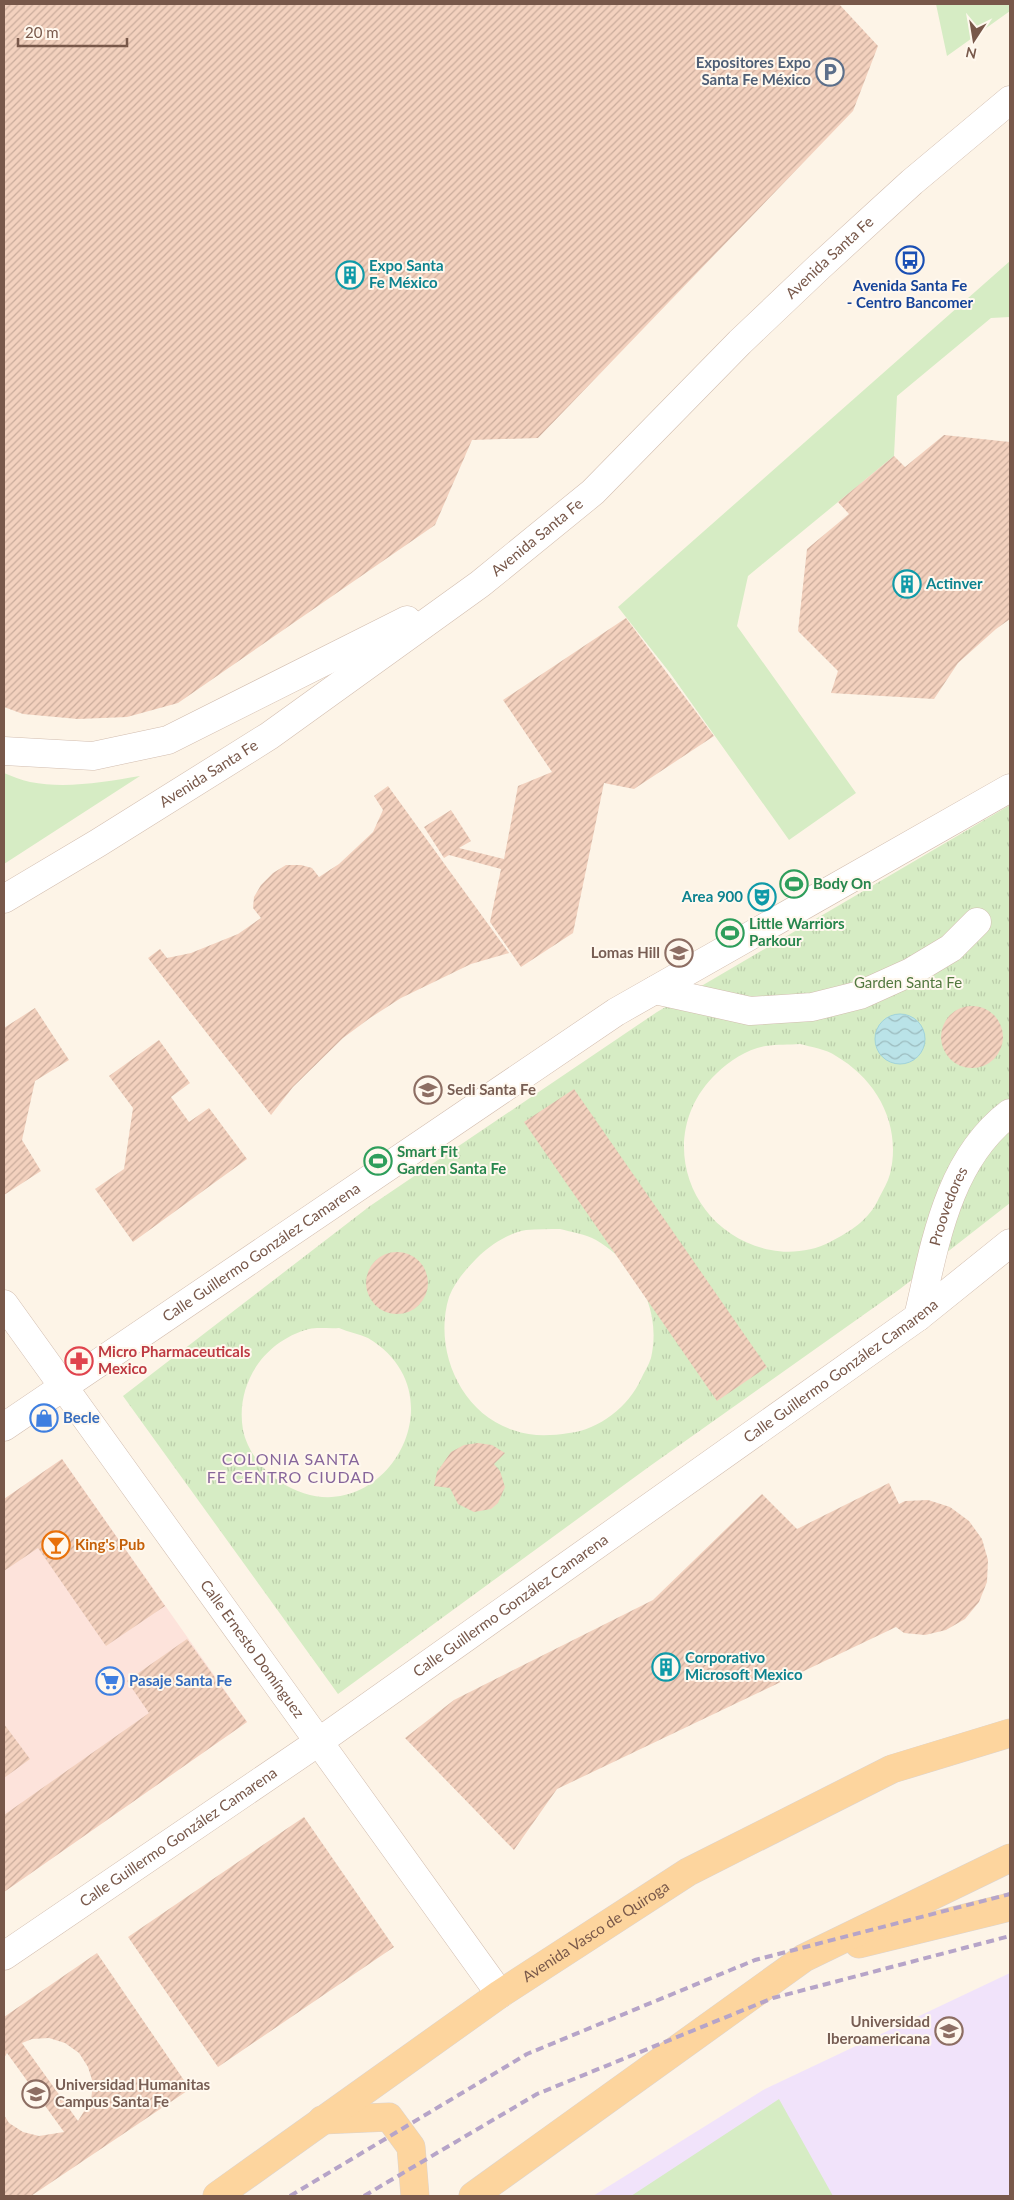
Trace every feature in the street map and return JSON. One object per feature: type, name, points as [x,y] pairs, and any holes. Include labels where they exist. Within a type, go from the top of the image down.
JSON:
[{"type":"main road","name":"Avenida Vasco de Quiroga","points":[[217,2196],[500,1994],[697,1868],[892,1769],[1010,1733]]},
{"type":"main road","points":[[473,2196],[804,1958],[1010,1858]]},
{"type":"main road","points":[[804,1958],[1010,1907]]},
{"type":"main road","points":[[322,2120],[389,2117],[411,2147],[415,2196]]},
{"type":"street","name":"Avenida Santa Fe","points":[[4,899],[98,843],[269,736],[480,584],[593,492],[740,342],[819,267],[912,182],[1010,100]]},
{"type":"street","points":[[4,751],[92,756],[168,740],[480,584]]},
{"type":"street","name":"Calle Guillermo González Camarena","points":[[4,1427],[591,1028],[654,990],[1010,788]]},
{"type":"street","points":[[654,990],[750,1011],[812,1007],[860,995],[911,972],[951,948],[976,922]]},
{"type":"street","name":"Proovedores","points":[[918,1316],[939,1228],[952,1190],[997,1123],[1010,1113]]},
{"type":"street","name":"Calle Guillermo González Camarena","points":[[4,1956],[317,1743],[918,1316],[1010,1243]]},
{"type":"street","name":"Calle Ernesto Domínguez","points":[[4,1304],[317,1743],[500,1994]]},
{"type":"shaded area","name":"Pasaje Santa Fe","points":[[62,1459],[247,1722],[4,1892],[4,1499]]},
{"type":"shaded area","name":"Universidad Iberoamericana","points":[[1010,1973],[1010,2196],[593,2196],[765,2089]]},
{"type":"green space","points":[[936,4],[1010,4],[1010,11],[947,56]]},
{"type":"green space","points":[[1010,261],[1010,317],[991,318],[897,396],[894,456],[748,576],[737,626],[856,793],[789,840],[670,673],[618,607]]},
{"type":"green space","points":[[4,773],[30,782],[57,785],[85,784],[140,776],[4,864]]},
{"type":"green space","name":"Garden Santa Fe","points":[[1010,805],[1010,1203],[900,1289],[650,1466],[338,1694],[123,1396],[370,1206],[657,1012]],"holes":[[[800,1044],[823,1050],[851,1066],[874,1091],[889,1121],[893,1156],[890,1174],[885,1186],[875,1206],[859,1224],[837,1238],[816,1248],[794,1252],[778,1251],[742,1240],[719,1224],[701,1203],[689,1178],[684,1151],[687,1124],[698,1097],[717,1073],[733,1060],[759,1048],[774,1045]],[[560,1229],[596,1240],[611,1250],[634,1275],[643,1290],[649,1306],[653,1323],[651,1358],[636,1389],[612,1415],[602,1422],[580,1431],[555,1435],[534,1435],[513,1430],[494,1422],[478,1409],[465,1394],[455,1377],[448,1357],[445,1317],[449,1297],[458,1280],[466,1269],[495,1243],[520,1231]],[[316,1328],[339,1328],[368,1338],[397,1364],[410,1395],[409,1427],[397,1456],[376,1480],[347,1495],[314,1496],[279,1481],[256,1459],[248,1445],[243,1430],[244,1396],[256,1367],[266,1354],[279,1343],[293,1335]]]},
{"type":"green space","points":[[779,2099],[833,2196],[631,2196]]},
{"type":"water","points":[[905,1014],[918,1021],[924,1029],[924,1049],[918,1057],[910,1063],[895,1064],[882,1057],[876,1049],[875,1034],[882,1021],[890,1015]]},
{"type":"building","name":"Expo Santa Fe México","points":[[4,4],[839,4],[878,46],[853,111],[538,438],[472,440],[435,525],[178,703],[127,717],[78,719],[23,714],[4,707]]},
{"type":"building","name":"Actinver","points":[[944,435],[1010,442],[1010,619],[958,663],[934,699],[831,693],[838,671],[798,631],[807,549],[849,514],[838,502],[894,456],[905,467]]},
{"type":"building","points":[[626,618],[714,736],[634,789],[604,783],[573,933],[521,967],[490,922],[501,869],[449,855],[444,858],[424,827],[451,810],[471,841],[459,848],[504,859],[518,786],[552,772],[503,700]]},
{"type":"building","points":[[388,786],[509,953],[471,964],[401,998],[370,1018],[343,1038],[293,1087],[271,1115],[148,958],[160,949],[167,958],[191,953],[238,934],[261,918],[253,908],[254,897],[261,885],[273,873],[286,865],[301,865],[312,868],[319,877],[339,864],[373,832],[383,810],[374,796]]},
{"type":"building","points":[[972,1006],[984,1008],[994,1015],[1001,1025],[1003,1037],[1001,1049],[994,1059],[984,1066],[972,1068],[960,1066],[950,1059],[943,1049],[941,1037],[943,1025],[950,1015],[960,1008]]},
{"type":"building","points":[[35,1008],[69,1060],[35,1081],[22,1140],[41,1171],[4,1195],[4,1028]]},
{"type":"building","points":[[159,1040],[190,1083],[171,1097],[189,1122],[209,1108],[247,1159],[133,1242],[95,1189],[124,1169],[133,1108],[109,1076]]},
{"type":"building","points":[[574,1089],[767,1367],[717,1401],[524,1122]]},
{"type":"building","points":[[397,1252],[409,1254],[419,1261],[426,1271],[428,1283],[426,1295],[419,1305],[409,1312],[397,1314],[385,1312],[375,1305],[368,1295],[366,1283],[368,1271],[375,1261],[385,1254]]},
{"type":"building","points":[[478,1443],[492,1445],[505,1453],[494,1464],[500,1471],[505,1487],[498,1503],[491,1509],[474,1512],[458,1504],[450,1488],[434,1486],[437,1472],[451,1452],[464,1445]]},
{"type":"building","points":[[62,1459],[165,1606],[106,1646],[38,1548],[4,1571],[4,1499]]},
{"type":"building","name":"Corporativo Microsoft Mexico","points":[[889,1483],[899,1504],[905,1501],[928,1500],[950,1507],[969,1521],[982,1539],[988,1560],[987,1582],[979,1602],[965,1619],[946,1630],[925,1635],[904,1633],[896,1627],[557,1789],[514,1850],[405,1738],[454,1700],[653,1600],[762,1494],[797,1529]]},
{"type":"building","points":[[187,1639],[247,1722],[4,1892],[4,1815],[149,1713],[127,1681]]},
{"type":"building","points":[[4,1724],[30,1759],[4,1778]]},
{"type":"building","points":[[304,1817],[394,1947],[218,2067],[128,1937]]},
{"type":"building","points":[[97,1953],[190,2089],[31,2196],[4,2196],[4,2115],[9,2123],[23,2132],[39,2136],[64,2132],[7,2053],[4,2058],[4,2017]],"holes":[[[49,2038],[65,2043],[79,2053],[88,2067],[93,2083],[91,2100],[78,2121],[22,2043],[32,2039]]]},
{"type":"railway","points":[[290,2196],[527,2054],[755,1960],[1010,1894]]},
{"type":"railway","points":[[364,2196],[537,2094],[773,1998],[1010,1936]]},
{"type":"place","name":"Expositores Expo Santa Fe México","points":[[830,72]]},
{"type":"place","name":"Avenida Santa Fe - Centro Bancomer","points":[[910,260]]},
{"type":"place","name":"Expo Santa Fe México","points":[[350,275]]},
{"type":"place","name":"Actinver","points":[[907,584]]},
{"type":"place","name":"Body On","points":[[794,884]]},
{"type":"place","name":"Area 900","points":[[762,897]]},
{"type":"place","name":"Little Warriors Parkour","points":[[730,933]]},
{"type":"place","name":"Lomas Hill","points":[[679,953]]},
{"type":"place","name":"Sedi Santa Fe","points":[[428,1090]]},
{"type":"place","name":"Smart Fit Garden Santa Fe","points":[[378,1161]]},
{"type":"place","name":"Micro Pharmaceuticals Mexico","points":[[79,1361]]},
{"type":"place","name":"Becle","points":[[44,1418]]},
{"type":"place","name":"King's Pub","points":[[56,1545]]},
{"type":"place","name":"Corporativo Microsoft Mexico","points":[[666,1667]]},
{"type":"place","name":"Pasaje Santa Fe","points":[[110,1681]]},
{"type":"place","name":"Universidad Iberoamericana","points":[[949,2031]]},
{"type":"place","name":"Universidad Humanitas Campus Santa Fe","points":[[36,2094]]},
{"type":"district","name":"COLONIA SANTA FE CENTRO CIUDAD","points":[[291,1468]]}]
